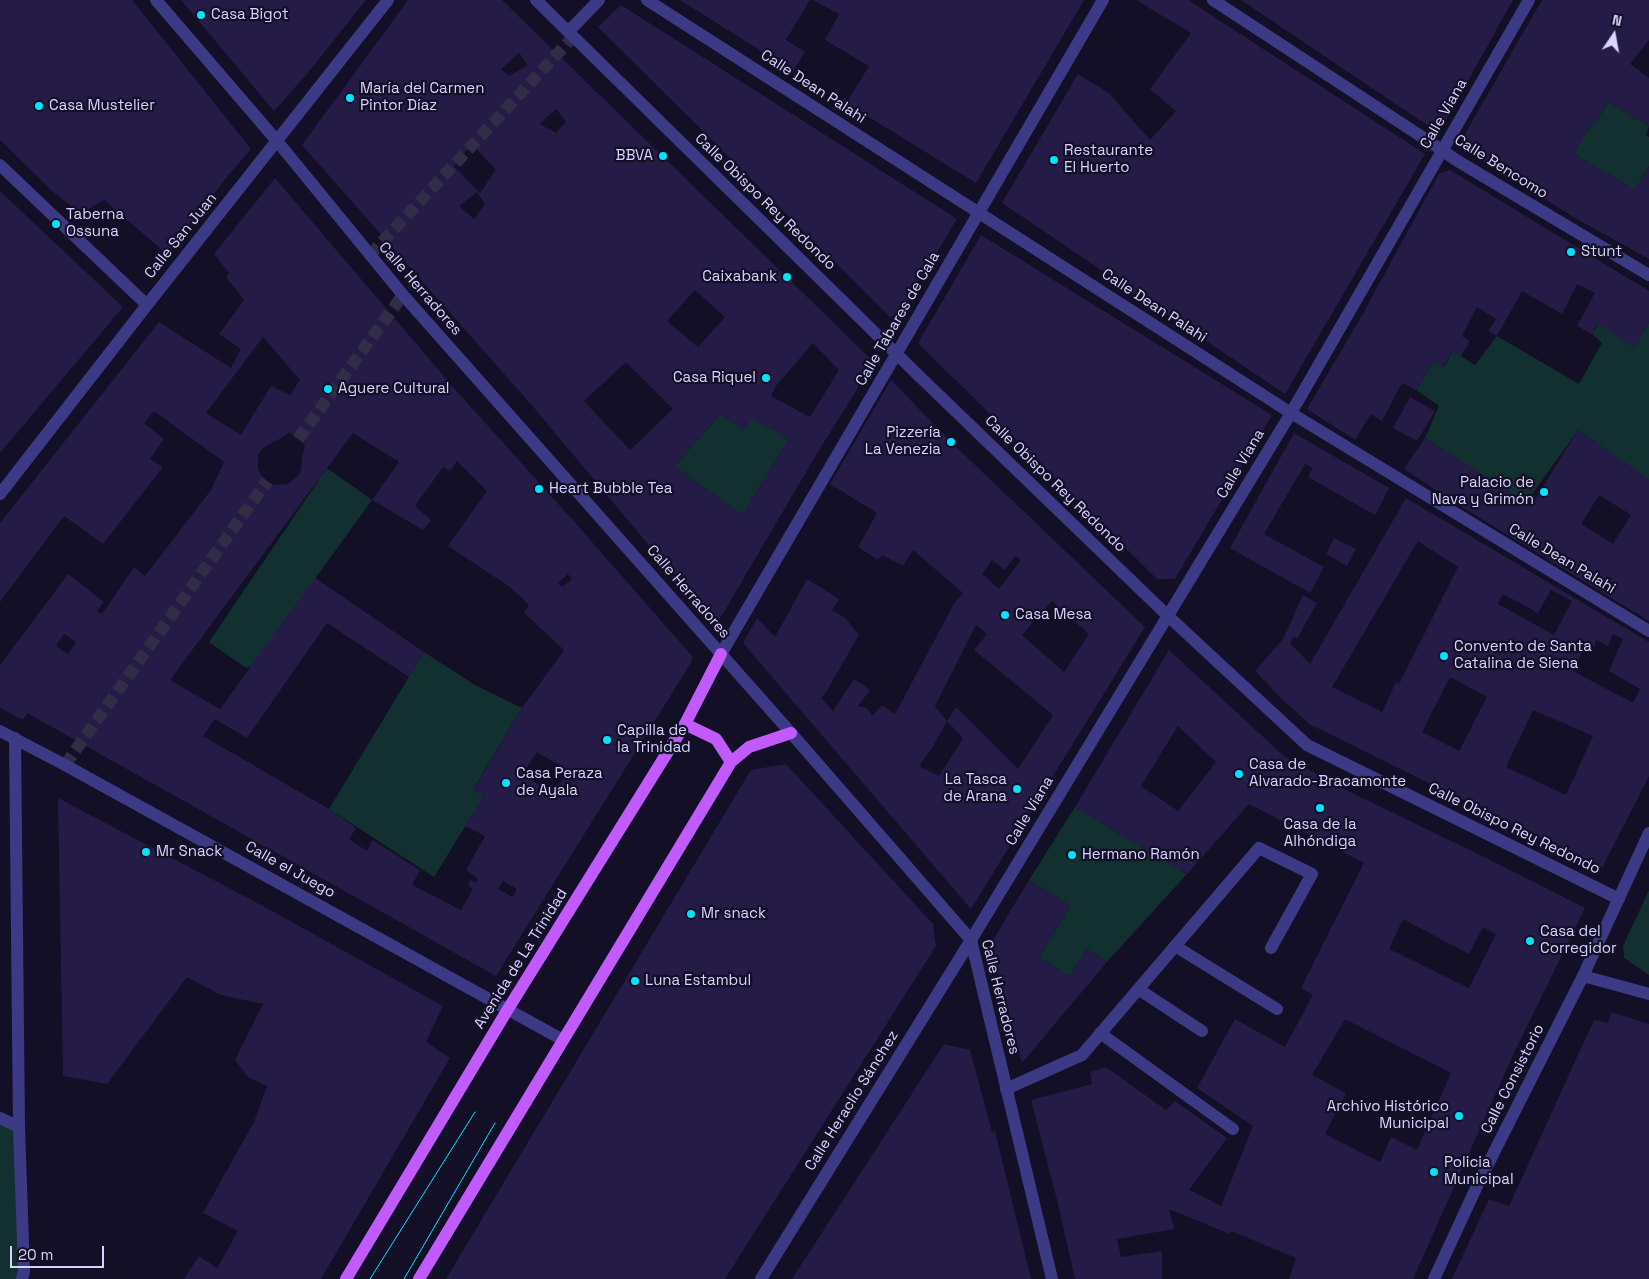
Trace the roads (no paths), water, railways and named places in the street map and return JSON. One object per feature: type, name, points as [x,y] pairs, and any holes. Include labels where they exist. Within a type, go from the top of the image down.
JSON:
[{"type":"main road","name":"Avenida de La Trinidad","points":[[346,1279],[508,1009],[685,724],[721,654]]},
{"type":"main road","points":[[685,724],[716,739],[731,762]]},
{"type":"main road","points":[[419,1279],[731,762],[749,747],[791,733]]},
{"type":"street","name":"Calle Herradores","points":[[156,0],[277,141],[404,295],[971,940],[1052,1279]]},
{"type":"street","name":"Calle San Juan","points":[[0,494],[388,0]]},
{"type":"street","name":"Calle Obispo Rey Redondo","points":[[536,0],[896,353],[1168,616],[1307,744],[1619,899]]},
{"type":"street","points":[[568,32],[599,0]]},
{"type":"street","name":"Calle Dean Palahi","points":[[647,0],[1291,413],[1649,631]]},
{"type":"street","name":"Calle Tabares de Cala","points":[[721,654],[1103,0]]},
{"type":"street","name":"Calle Bencomo","points":[[1213,0],[1456,160],[1649,275]]},
{"type":"street","name":"Calle Viana","points":[[971,940],[1291,413],[1529,0]]},
{"type":"street","points":[[0,165],[147,305]]},
{"type":"street","name":"Calle el Juego","points":[[0,730],[563,1040]]},
{"type":"street","points":[[15,738],[19,1127],[24,1272],[22,1279]]},
{"type":"street","name":"Calle Consistorio","points":[[1434,1279],[1477,1186],[1584,976],[1649,833]]},
{"type":"street","points":[[1006,1089],[1082,1055],[1259,848],[1312,874],[1271,948]]},
{"type":"street","name":"Calle Heraclio Sánchez","points":[[761,1279],[971,940]]},
{"type":"street","points":[[1175,946],[1277,1009]]},
{"type":"street","points":[[1584,976],[1649,994]]},
{"type":"street","points":[[1138,989],[1202,1031]]},
{"type":"street","points":[[1100,1033],[1233,1129]]},
{"type":"street","points":[[0,1118],[19,1127]]},
{"type":"tunnel","points":[[370,255],[573,37]]},
{"type":"tunnel","points":[[298,439],[403,295]]},
{"type":"tunnel","points":[[65,765],[267,481]]},
{"type":"tram line","points":[[370,1279],[475,1112]]},
{"type":"tram line","points":[[404,1279],[495,1123]]},
{"type":"place","name":"Casa Bigot","points":[[201,15]]},
{"type":"place","name":"María del Carmen Pintor Díaz","points":[[350,98]]},
{"type":"place","name":"Casa Mustelier","points":[[39,106]]},
{"type":"place","name":"BBVA","points":[[663,156]]},
{"type":"place","name":"Restaurante El Huerto","points":[[1054,160]]},
{"type":"place","name":"Taberna Ossuna","points":[[56,224]]},
{"type":"place","name":"Stunt","points":[[1571,252]]},
{"type":"place","name":"Caixabank","points":[[787,277]]},
{"type":"place","name":"Casa Riquel","points":[[766,378]]},
{"type":"place","name":"Aguere Cultural","points":[[328,389]]},
{"type":"place","name":"Pizzería La Venezia","points":[[951,442]]},
{"type":"place","name":"Heart Bubble Tea","points":[[539,489]]},
{"type":"place","name":"Palacio de Nava y Grimón","points":[[1544,492]]},
{"type":"place","name":"Casa Mesa","points":[[1005,615]]},
{"type":"place","name":"Convento de Santa Catalina de Siena","points":[[1444,656]]},
{"type":"place","name":"Capilla de la Trinidad","points":[[607,740]]},
{"type":"place","name":"Casa de Alvarado-Bracamonte","points":[[1239,774]]},
{"type":"place","name":"Casa Peraza de Ayala","points":[[506,783]]},
{"type":"place","name":"La Tasca de Arana","points":[[1017,789]]},
{"type":"place","name":"Casa de la Alhóndiga","points":[[1320,808]]},
{"type":"place","name":"Mr Snack","points":[[146,852]]},
{"type":"place","name":"Hermano Ramón","points":[[1072,855]]},
{"type":"place","name":"Mr snack","points":[[691,914]]},
{"type":"place","name":"Casa del Corregidor","points":[[1530,941]]},
{"type":"place","name":"Luna Estambul","points":[[635,981]]},
{"type":"place","name":"Archivo Histórico Municipal","points":[[1459,1116]]},
{"type":"place","name":"Policia Municipal","points":[[1434,1172]]}]
